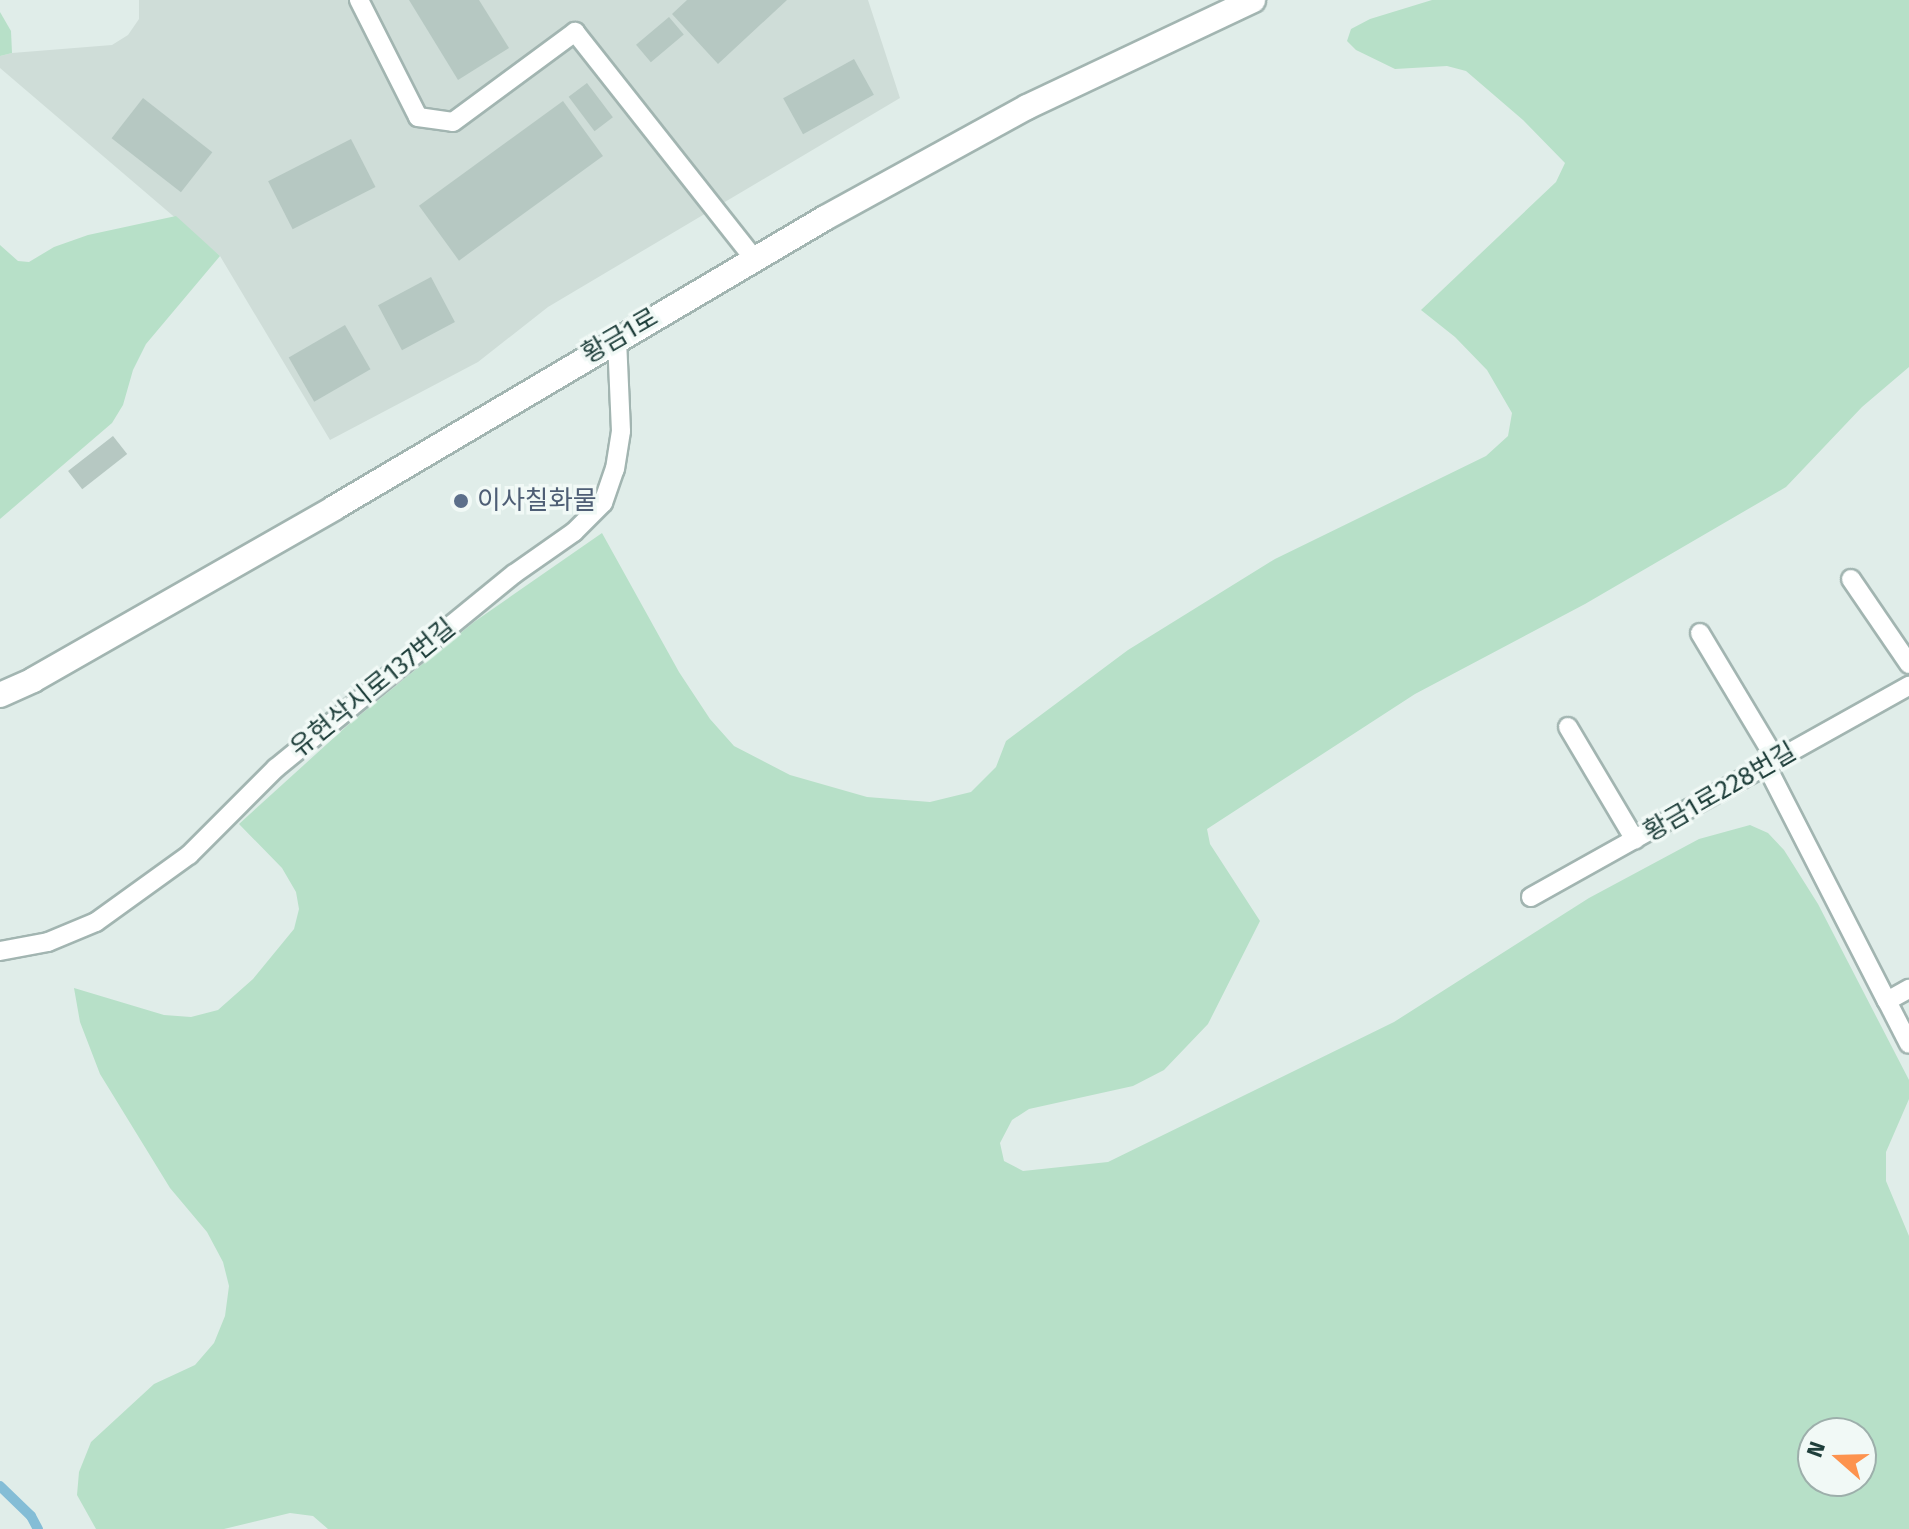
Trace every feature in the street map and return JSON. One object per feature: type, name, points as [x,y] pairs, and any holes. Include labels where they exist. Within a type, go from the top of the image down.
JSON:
[{"type":"street","name":"황금1로","points":[[0,695],[33,680],[334,508],[754,259],[1027,107],[1253,0]]},
{"type":"lane","points":[[359,0],[418,117],[453,122],[575,32],[754,259]]},
{"type":"lane","name":"유현삭시로137번길","points":[[0,951],[48,942],[96,922],[189,855],[276,768],[514,574],[574,532],[603,503],[615,469],[621,431],[617,338]]},
{"type":"lane","points":[[1851,579],[1909,664]]},
{"type":"lane","points":[[1700,633],[1771,763],[1909,1044]]},
{"type":"lane","name":"황금1로228번길","points":[[1531,897],[1909,686]]},
{"type":"lane","points":[[1568,727],[1635,840]]},
{"type":"lane","points":[[1887,1001],[1909,989]]},
{"type":"shaded area","points":[[139,0],[868,0],[900,98],[548,307],[478,362],[330,440],[220,256],[0,68],[0,56],[12,53],[112,45],[128,35],[139,19]]},
{"type":"green space","points":[[1432,0],[1909,0],[1909,367],[1862,407],[1786,487],[1585,604],[1415,694],[1207,829],[1210,844],[1260,921],[1208,1024],[1164,1070],[1133,1086],[1029,1109],[1012,1120],[1000,1143],[1004,1161],[1023,1171],[1108,1162],[1394,1022],[1589,898],[1699,839],[1750,825],[1768,833],[1784,850],[1818,904],[1909,1080],[1909,1099],[1886,1152],[1886,1181],[1909,1236],[1909,1529],[328,1529],[313,1516],[290,1513],[224,1529],[96,1529],[77,1495],[79,1472],[91,1442],[154,1384],[195,1365],[214,1343],[225,1316],[229,1286],[223,1262],[207,1232],[170,1188],[100,1074],[80,1022],[74,988],[164,1015],[191,1017],[218,1010],[253,979],[294,929],[299,909],[296,892],[282,868],[239,824],[349,724],[474,622],[602,533],[679,672],[710,719],[734,746],[790,775],[867,797],[930,802],[971,792],[996,767],[1006,741],[1128,650],[1275,559],[1486,456],[1508,436],[1512,413],[1487,370],[1455,337],[1421,310],[1556,182],[1565,163],[1523,120],[1466,71],[1447,66],[1395,69],[1356,50],[1347,41],[1351,29],[1370,19]]},
{"type":"green space","points":[[0,12],[11,31],[12,53],[0,56]]},
{"type":"green space","points":[[176,216],[220,256],[146,344],[133,370],[123,405],[112,423],[0,519],[0,245],[18,261],[29,262],[54,247],[88,235]]},
{"type":"building","points":[[409,0],[479,0],[509,48],[458,80]]},
{"type":"building","points":[[687,0],[787,0],[718,64],[672,14]]},
{"type":"building","points":[[669,17],[684,35],[651,62],[636,45]]},
{"type":"building","points":[[854,59],[874,95],[803,134],[783,98]]},
{"type":"building","points":[[587,83],[613,117],[595,131],[569,97]]},
{"type":"building","points":[[143,98],[212,152],[181,192],[112,138]]},
{"type":"building","points":[[563,101],[603,156],[459,261],[419,206]]},
{"type":"building","points":[[351,139],[376,187],[293,229],[268,181]]},
{"type":"building","points":[[431,277],[455,322],[402,350],[378,305]]},
{"type":"building","points":[[345,325],[371,369],[314,402],[289,358]]},
{"type":"building","points":[[113,436],[127,454],[82,489],[68,471]]},
{"type":"waterway","points":[[0,1486],[31,1516],[38,1529]]},
{"type":"place","name":"이사칠화물","points":[[461,501]]}]
